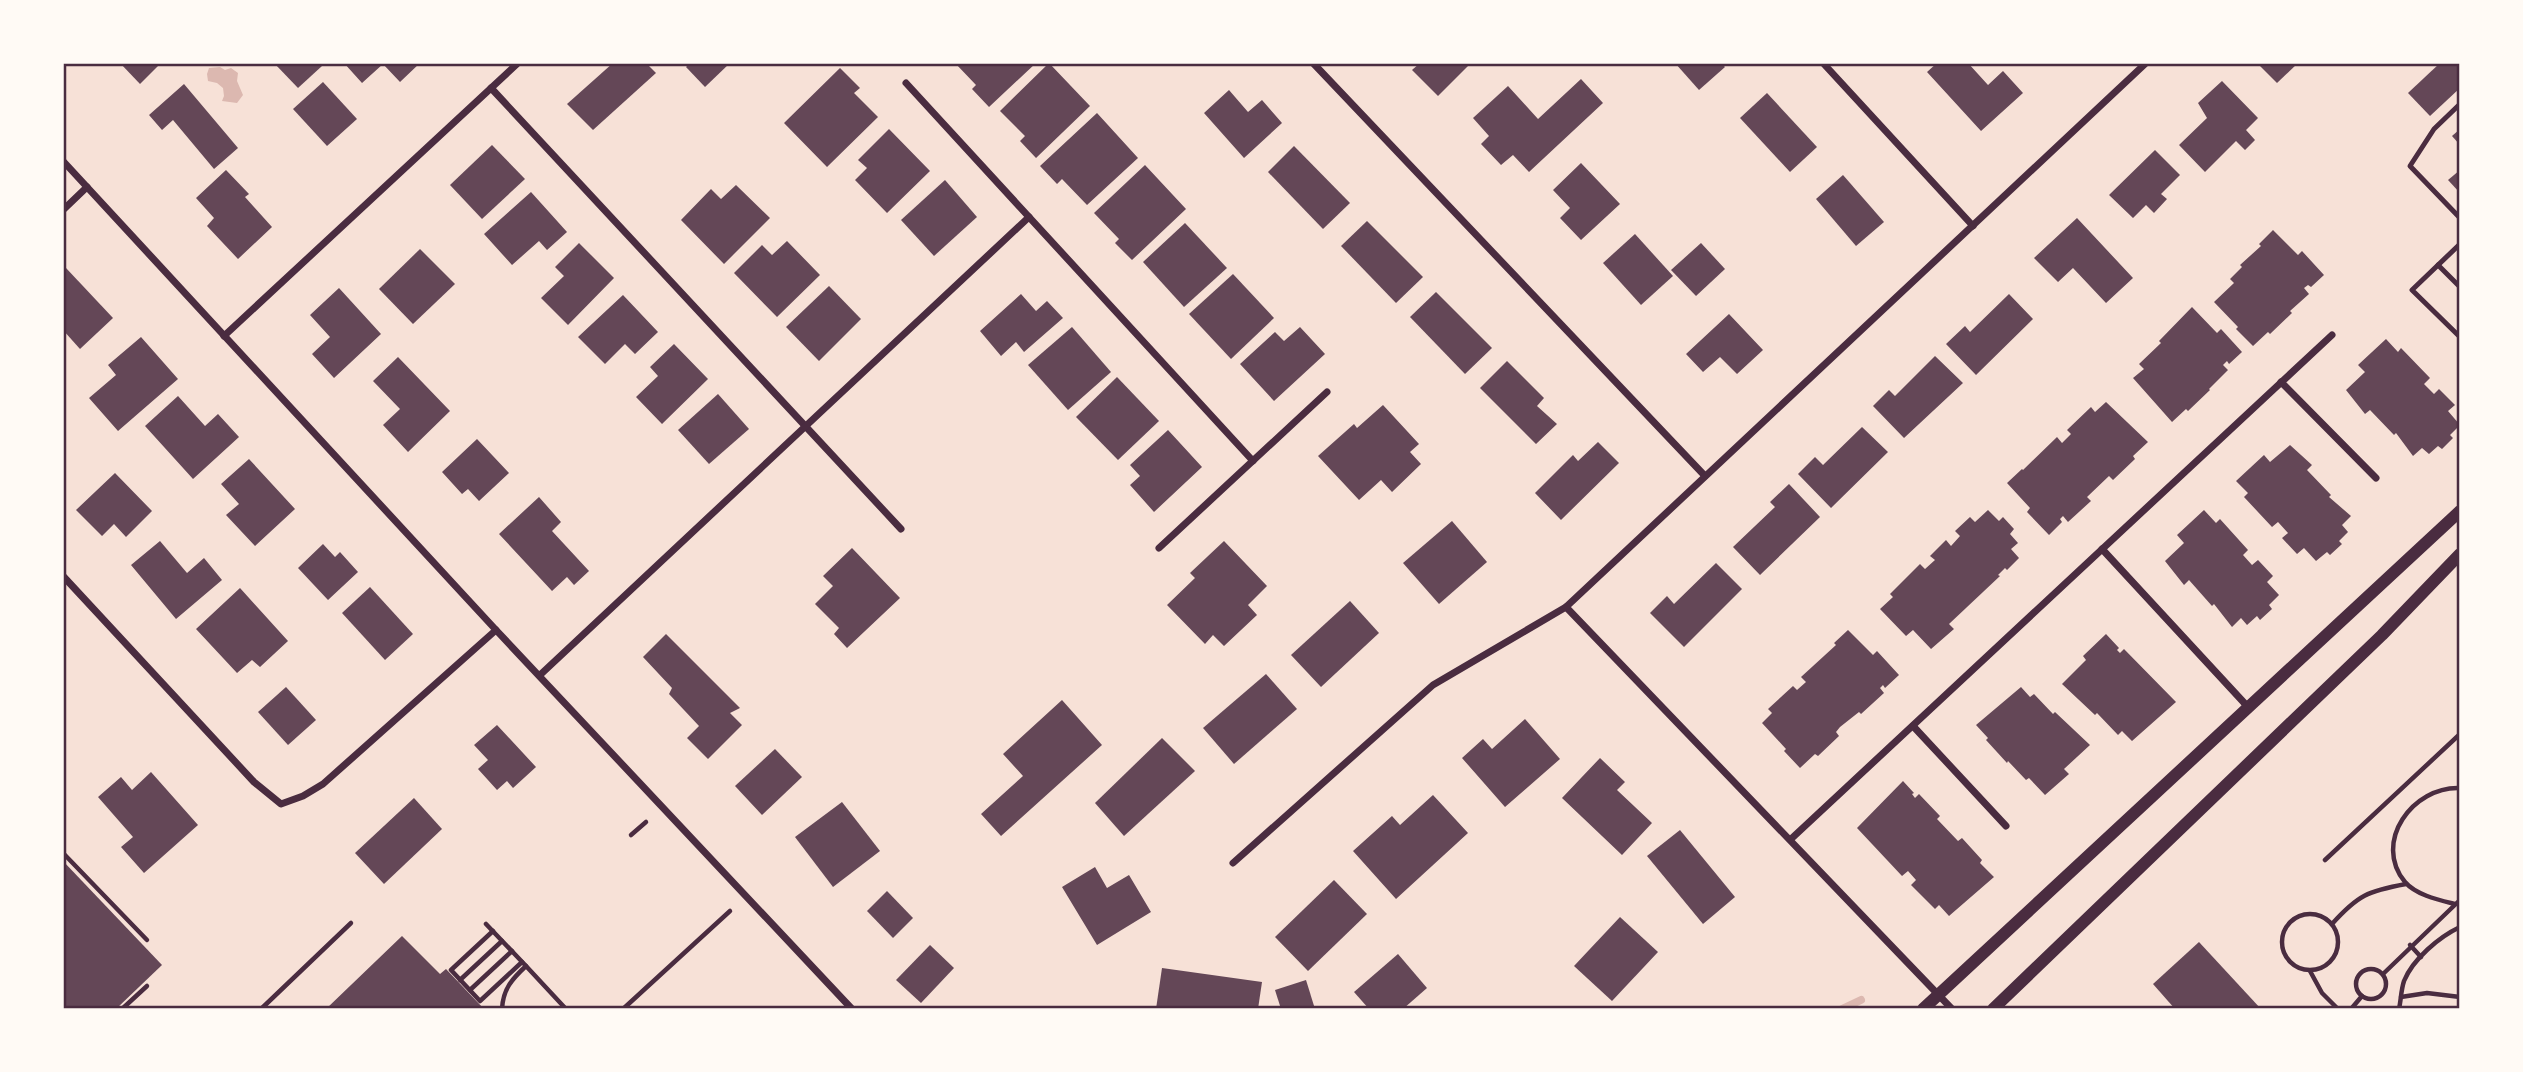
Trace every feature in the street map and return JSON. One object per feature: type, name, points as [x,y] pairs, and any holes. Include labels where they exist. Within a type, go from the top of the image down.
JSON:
[{"type":"street","points":[[225,336],[518,63]]},
{"type":"street","points":[[1313,63],[1705,475]]},
{"type":"street","points":[[1823,63],[1973,226]]},
{"type":"street","points":[[1233,863],[1433,685],[1566,607],[2146,63]]},
{"type":"street","points":[[906,83],[1253,461]]},
{"type":"street","points":[[491,88],[901,529]]},
{"type":"street","points":[[63,161],[496,630],[852,1009]]},
{"type":"street","points":[[63,210],[87,187]]},
{"type":"street","points":[[540,676],[1029,217]]},
{"type":"street","points":[[1791,839],[2332,335]]},
{"type":"street","points":[[2281,382],[2375,478]]},
{"type":"street","points":[[1159,548],[1327,393]]},
{"type":"street","points":[[1923,1009],[2460,511]]},
{"type":"street","points":[[2102,549],[2248,707]]},
{"type":"street","points":[[1993,1009],[2382,635],[2460,554]]},
{"type":"street","points":[[63,576],[254,782],[281,804],[303,796],[323,783],[496,630]]},
{"type":"street","points":[[1566,607],[1952,1009]]},
{"type":"street","points":[[1913,726],[2006,826]]},
{"type":"lane","points":[[2460,104],[2434,129],[2410,166],[2460,218]]},
{"type":"lane","points":[[2460,244],[2413,290],[2460,337]]},
{"type":"lane","points":[[2438,265],[2460,287]]},
{"type":"path","points":[[2325,860],[2460,734]]},
{"type":"path","points":[[2455,904],[2425,895],[2406,884],[2393,861],[2393,838],[2406,812],[2427,796],[2447,788],[2460,788]]},
{"type":"path","points":[[631,835],[646,822]]},
{"type":"path","points":[[63,853],[147,940]]},
{"type":"path","points":[[2332,924],[2360,897],[2375,890],[2406,884]]},
{"type":"path","points":[[2383,974],[2410,945],[2460,900]]},
{"type":"path","points":[[622,1009],[730,911]]},
{"type":"path","points":[[2308,913],[2326,918],[2332,924],[2338,941],[2337,950],[2327,965],[2310,971],[2300,969],[2285,957],[2281,948],[2284,928],[2298,916],[2308,913]]},
{"type":"path","points":[[261,1009],[351,923]]},
{"type":"path","points":[[486,924],[566,1009]]},
{"type":"path","points":[[2399,1009],[2404,982],[2413,965],[2447,933],[2460,927]]},
{"type":"path","points":[[493,931],[451,970],[460,980],[480,1001],[524,964]]},
{"type":"path","points":[[460,980],[502,940]]},
{"type":"path","points":[[2410,945],[2421,957]]},
{"type":"path","points":[[470,990],[512,951]]},
{"type":"path","points":[[502,1009],[505,991],[524,964]]},
{"type":"path","points":[[2374,969],[2383,974],[2386,983],[2384,992],[2371,999],[2362,996],[2356,983],[2360,974],[2374,969]]},
{"type":"path","points":[[2310,971],[2322,993],[2338,1009]]},
{"type":"path","points":[[122,1009],[147,986]]},
{"type":"path","points":[[2401,997],[2427,993],[2460,997]]},
{"type":"path","points":[[2351,1009],[2362,996]]},
{"type":"shaded area","points":[[220,67],[225,70],[231,68],[238,73],[237,81],[243,95],[237,103],[222,101],[223,88],[208,81],[209,68]]},
{"type":"building","points":[[120,63],[161,63],[140,84]]},
{"type":"building","points":[[274,63],[320,63],[322,66],[298,88]]},
{"type":"building","points":[[344,63],[420,63],[400,82],[383,64],[362,83]]},
{"type":"building","points":[[613,63],[646,63],[656,73],[593,130],[567,104]]},
{"type":"building","points":[[690,63],[730,63],[705,87],[686,67]]},
{"type":"building","points":[[955,63],[1036,63],[989,107],[972,89],[976,85]]},
{"type":"building","points":[[1049,63],[1090,106],[1036,158],[1020,141],[1025,136],[1000,111]]},
{"type":"building","points":[[1420,63],[1471,63],[1438,96],[1412,70]]},
{"type":"building","points":[[1675,63],[1721,63],[1725,67],[1699,90]]},
{"type":"building","points":[[1937,63],[1968,63],[1988,85],[2003,71],[2023,93],[1981,131],[1927,72]]},
{"type":"building","points":[[2257,63],[2298,63],[2277,83]]},
{"type":"building","points":[[2440,63],[2460,63],[2460,88],[2430,116],[2408,93]]},
{"type":"building","points":[[840,68],[860,88],[854,93],[878,117],[827,167],[784,123]]},
{"type":"building","points":[[1581,79],[1603,103],[1529,172],[1513,155],[1501,165],[1481,144],[1489,136],[1473,118],[1508,86],[1538,119]]},
{"type":"building","points":[[2222,81],[2258,118],[2246,130],[2255,140],[2245,150],[2236,141],[2205,172],[2179,145],[2207,118],[2198,103]]},
{"type":"building","points":[[323,82],[357,119],[327,146],[293,109]]},
{"type":"building","points":[[184,84],[238,148],[214,169],[173,120],[162,130],[149,115]]},
{"type":"building","points":[[1229,90],[1248,112],[1262,100],[1282,123],[1244,158],[1204,113]]},
{"type":"building","points":[[1767,93],[1817,147],[1790,172],[1740,118]]},
{"type":"building","points":[[1097,113],[1138,158],[1087,205],[1062,179],[1057,184],[1040,166]]},
{"type":"building","points":[[889,129],[930,171],[887,213],[855,180],[867,168],[858,160]]},
{"type":"building","points":[[2460,129],[2460,145],[2452,136]]},
{"type":"building","points":[[492,145],[525,179],[482,219],[450,185]]},
{"type":"building","points":[[1294,146],[1350,203],[1323,229],[1268,172]]},
{"type":"building","points":[[2155,150],[2180,175],[2161,194],[2167,199],[2154,213],[2146,205],[2133,218],[2109,195]]},
{"type":"building","points":[[1581,163],[1620,204],[1581,240],[1560,218],[1570,208],[1553,190]]},
{"type":"building","points":[[1145,165],[1186,209],[1132,260],[1115,243],[1119,239],[1094,213]]},
{"type":"building","points":[[226,170],[249,194],[245,197],[272,227],[238,259],[207,226],[214,218],[196,198]]},
{"type":"building","points":[[2460,170],[2460,193],[2448,180]]},
{"type":"building","points":[[1843,175],[1884,222],[1856,246],[1816,199]]},
{"type":"building","points":[[945,180],[977,217],[934,256],[901,220]]},
{"type":"building","points":[[736,185],[770,218],[724,264],[681,220],[711,189],[721,199]]},
{"type":"building","points":[[531,192],[567,232],[547,250],[539,241],[512,265],[484,234]]},
{"type":"building","points":[[2077,218],[2133,278],[2106,303],[2073,268],[2058,282],[2034,258]]},
{"type":"building","points":[[1367,221],[1423,277],[1396,303],[1341,246]]},
{"type":"building","points":[[1185,223],[1227,268],[1184,307],[1143,262]]},
{"type":"building","points":[[2273,230],[2298,255],[2302,251],[2324,275],[2311,287],[2308,285],[2304,288],[2309,294],[2270,334],[2268,332],[2253,346],[2214,302],[2234,283],[2230,279],[2242,267],[2240,265],[2261,246],[2259,244]]},
{"type":"building","points":[[1635,234],[1673,276],[1641,305],[1603,263]]},
{"type":"building","points":[[787,241],[820,275],[777,317],[734,273],[762,245],[772,255]]},
{"type":"building","points":[[579,243],[614,278],[568,325],[541,298],[564,276],[555,267]]},
{"type":"building","points":[[1701,243],[1725,269],[1696,296],[1671,270]]},
{"type":"building","points":[[420,249],[455,284],[413,324],[379,289]]},
{"type":"building","points":[[66,268],[113,318],[80,349],[63,330],[63,271]]},
{"type":"building","points":[[1233,274],[1274,318],[1231,359],[1189,314]]},
{"type":"building","points":[[829,286],[861,319],[819,361],[786,327]]},
{"type":"building","points":[[339,288],[381,334],[334,378],[312,354],[330,337],[310,315]]},
{"type":"building","points":[[1436,292],[1492,348],[1465,374],[1410,317]]},
{"type":"building","points":[[1021,294],[1036,311],[1047,301],[1063,318],[1024,352],[1016,342],[1001,356],[980,331]]},
{"type":"building","points":[[2009,294],[2033,319],[1976,375],[1946,344],[1965,326],[1970,332]]},
{"type":"building","points":[[623,295],[658,332],[635,354],[625,344],[605,364],[578,337]]},
{"type":"building","points":[[2192,307],[2217,333],[2221,329],[2242,352],[2229,364],[2227,361],[2223,365],[2228,370],[2210,390],[2172,422],[2133,378],[2144,369],[2139,364]]},
{"type":"building","points":[[1729,314],[1763,350],[1737,374],[1720,357],[1703,372],[1686,354]]},
{"type":"building","points":[[1072,327],[1111,372],[1068,410],[1028,365]]},
{"type":"building","points":[[1300,327],[1325,354],[1274,401],[1240,364],[1275,332],[1284,341]]},
{"type":"building","points":[[141,337],[178,379],[118,431],[89,398],[116,375],[108,365]]},
{"type":"building","points":[[2386,339],[2398,352],[2401,348],[2430,378],[2424,384],[2434,394],[2439,389],[2455,405],[2448,411],[2460,425],[2450,435],[2453,438],[2442,449],[2438,446],[2429,454],[2422,448],[2413,456],[2396,433],[2394,435],[2370,410],[2365,414],[2346,390],[2365,372],[2358,365]]},
{"type":"building","points":[[674,344],[708,379],[662,424],[636,397],[658,376],[650,367]]},
{"type":"building","points":[[1935,356],[1963,383],[1904,438],[1873,406],[1889,390],[1895,396]]},
{"type":"building","points":[[398,357],[450,411],[408,452],[383,425],[400,409],[373,381]]},
{"type":"building","points":[[1507,361],[1544,398],[1537,406],[1557,424],[1536,444],[1480,388]]},
{"type":"building","points":[[1117,377],[1159,421],[1118,460],[1076,417]]},
{"type":"building","points":[[718,394],[749,429],[709,464],[678,430]]},
{"type":"building","points":[[178,396],[205,426],[218,414],[239,437],[193,479],[145,426]]},
{"type":"building","points":[[2106,402],[2148,442],[2113,480],[2109,476],[2087,497],[2091,501],[2068,522],[2063,516],[2060,519],[2062,522],[2049,535],[2027,512],[2030,508],[2007,483],[2057,437],[2062,443],[2071,434],[2067,430],[2091,407],[2095,412]]},
{"type":"building","points":[[1383,405],[1419,444],[1410,452],[1421,464],[1392,492],[1381,480],[1359,500],[1318,456],[1354,424],[1357,428]]},
{"type":"building","points":[[1862,427],[1888,452],[1831,508],[1798,474],[1815,457],[1823,465]]},
{"type":"building","points":[[1168,430],[1202,467],[1154,512],[1130,485],[1140,476],[1130,465]]},
{"type":"building","points":[[477,439],[509,473],[479,501],[468,489],[462,494],[442,472]]},
{"type":"building","points":[[1598,442],[1619,463],[1561,520],[1535,493],[1573,455],[1578,461]]},
{"type":"building","points":[[2290,445],[2312,465],[2307,470],[2331,495],[2329,497],[2351,516],[2342,525],[2348,532],[2339,541],[2342,544],[2330,555],[2327,552],[2316,561],[2304,548],[2297,554],[2282,538],[2288,533],[2278,522],[2272,527],[2244,497],[2248,493],[2236,481],[2264,455],[2270,462]]},
{"type":"building","points":[[249,459],[295,509],[255,546],[226,515],[239,504],[221,484]]},
{"type":"building","points":[[115,473],[152,511],[126,537],[114,524],[102,536],[76,510]]},
{"type":"building","points":[[1789,484],[1820,517],[1760,575],[1733,547],[1775,507],[1770,502]]},
{"type":"building","points":[[539,497],[561,522],[552,531],[589,571],[574,585],[567,577],[552,591],[499,534]]},
{"type":"building","points":[[1988,510],[1999,521],[2003,517],[2014,529],[2010,534],[2018,543],[2011,549],[2019,558],[2007,570],[2005,568],[1998,575],[2000,576],[1949,624],[1954,629],[1931,649],[1913,630],[1906,636],[1880,609],[1893,597],[1890,594],[1920,564],[1925,569],[1935,560],[1930,556],[1946,540],[1951,546],[1960,536],[1955,531],[1970,517],[1975,522]]},
{"type":"building","points":[[2204,510],[2216,523],[2220,519],[2248,550],[2243,555],[2252,565],[2258,560],[2273,576],[2267,582],[2279,595],[2269,605],[2272,609],[2260,620],[2257,616],[2247,625],[2241,618],[2232,627],[2214,604],[2212,606],[2189,580],[2184,585],[2165,561],[2184,543],[2177,535]]},
{"type":"building","points":[[1452,521],[1487,562],[1439,604],[1403,563]]},
{"type":"building","points":[[160,541],[187,573],[204,558],[222,580],[176,619],[131,565]]},
{"type":"building","points":[[1224,541],[1267,586],[1248,605],[1257,615],[1224,646],[1213,635],[1205,644],[1167,605],[1195,578],[1190,573]]},
{"type":"building","points":[[323,544],[335,557],[340,552],[358,572],[328,600],[298,568]]},
{"type":"building","points":[[852,548],[900,598],[847,648],[834,634],[839,628],[815,604],[833,586],[823,576]]},
{"type":"building","points":[[1716,563],[1742,589],[1684,647],[1650,613],[1667,596],[1674,604]]},
{"type":"building","points":[[370,587],[413,634],[385,660],[342,613]]},
{"type":"building","points":[[240,588],[288,641],[260,667],[252,660],[237,673],[196,629]]},
{"type":"building","points":[[1350,601],[1379,633],[1321,687],[1291,655]]},
{"type":"building","points":[[1848,630],[1873,655],[1877,651],[1899,675],[1885,688],[1883,685],[1880,688],[1884,693],[1861,714],[1859,712],[1840,727],[1836,732],[1839,736],[1818,756],[1815,754],[1800,768],[1762,723],[1772,713],[1768,709],[1793,686],[1797,690],[1806,682],[1801,677],[1836,645],[1834,643]]},
{"type":"building","points":[[666,634],[740,708],[730,713],[742,725],[708,759],[687,738],[699,726],[669,694],[672,688],[643,657]]},
{"type":"building","points":[[2106,634],[2119,648],[2117,650],[2120,653],[2124,649],[2176,702],[2132,741],[2122,731],[2118,735],[2097,713],[2095,715],[2062,684],[2086,660],[2083,656]]},
{"type":"building","points":[[1266,674],[1297,709],[1234,764],[1203,728]]},
{"type":"building","points":[[286,687],[316,720],[288,745],[258,712]]},
{"type":"building","points":[[2021,687],[2030,697],[2034,694],[2090,745],[2064,769],[2069,774],[2045,795],[2029,778],[2026,780],[2008,761],[2007,763],[1976,725]]},
{"type":"building","points":[[1062,700],[1102,745],[1001,836],[981,814],[1023,776],[1003,754]]},
{"type":"building","points":[[1525,719],[1560,759],[1505,807],[1462,758],[1483,739],[1492,749]]},
{"type":"building","points":[[497,725],[536,767],[513,788],[507,781],[497,790],[478,769],[488,760],[474,745]]},
{"type":"building","points":[[1162,738],[1195,771],[1124,836],[1095,803]]},
{"type":"building","points":[[775,749],[802,777],[762,815],[735,786]]},
{"type":"building","points":[[1600,758],[1625,782],[1617,790],[1652,823],[1622,855],[1562,798]]},
{"type":"building","points":[[151,772],[198,825],[144,873],[121,847],[133,837],[98,797],[121,777],[132,790]]},
{"type":"building","points":[[1903,781],[1915,798],[1919,794],[1940,816],[1937,819],[1958,841],[1962,838],[1994,877],[1949,916],[1939,905],[1935,909],[1911,885],[1916,880],[1908,871],[1902,876],[1857,828]]},
{"type":"building","points":[[1433,795],[1468,833],[1396,899],[1353,851],[1392,816],[1400,825]]},
{"type":"building","points":[[414,798],[442,829],[384,884],[355,853]]},
{"type":"building","points":[[842,802],[880,851],[833,887],[795,837]]},
{"type":"building","points":[[1680,830],[1735,897],[1703,924],[1647,856]]},
{"type":"building","points":[[63,861],[162,965],[116,1009],[63,1009]]},
{"type":"building","points":[[1095,867],[1107,888],[1129,875],[1151,912],[1097,945],[1062,887]]},
{"type":"building","points":[[1334,880],[1367,914],[1308,971],[1275,937]]},
{"type":"building","points":[[887,891],[913,918],[893,938],[867,911]]},
{"type":"building","points":[[1620,917],[1658,952],[1612,1001],[1574,966]]},
{"type":"building","points":[[402,936],[440,974],[446,969],[484,1009],[326,1009]]},
{"type":"building","points":[[2199,942],[2261,1009],[2175,1009],[2153,984]]},
{"type":"building","points":[[930,945],[954,968],[921,1003],[896,980]]},
{"type":"building","points":[[1398,954],[1427,988],[1403,1009],[1369,1009],[1354,992]]},
{"type":"building","points":[[1162,968],[1262,982],[1258,1009],[1156,1009]]},
{"type":"building","points":[[1306,980],[1315,1009],[1281,1009],[1275,990]]},
{"type":"waterway","points":[[1842,1009],[1861,1000]]}]
